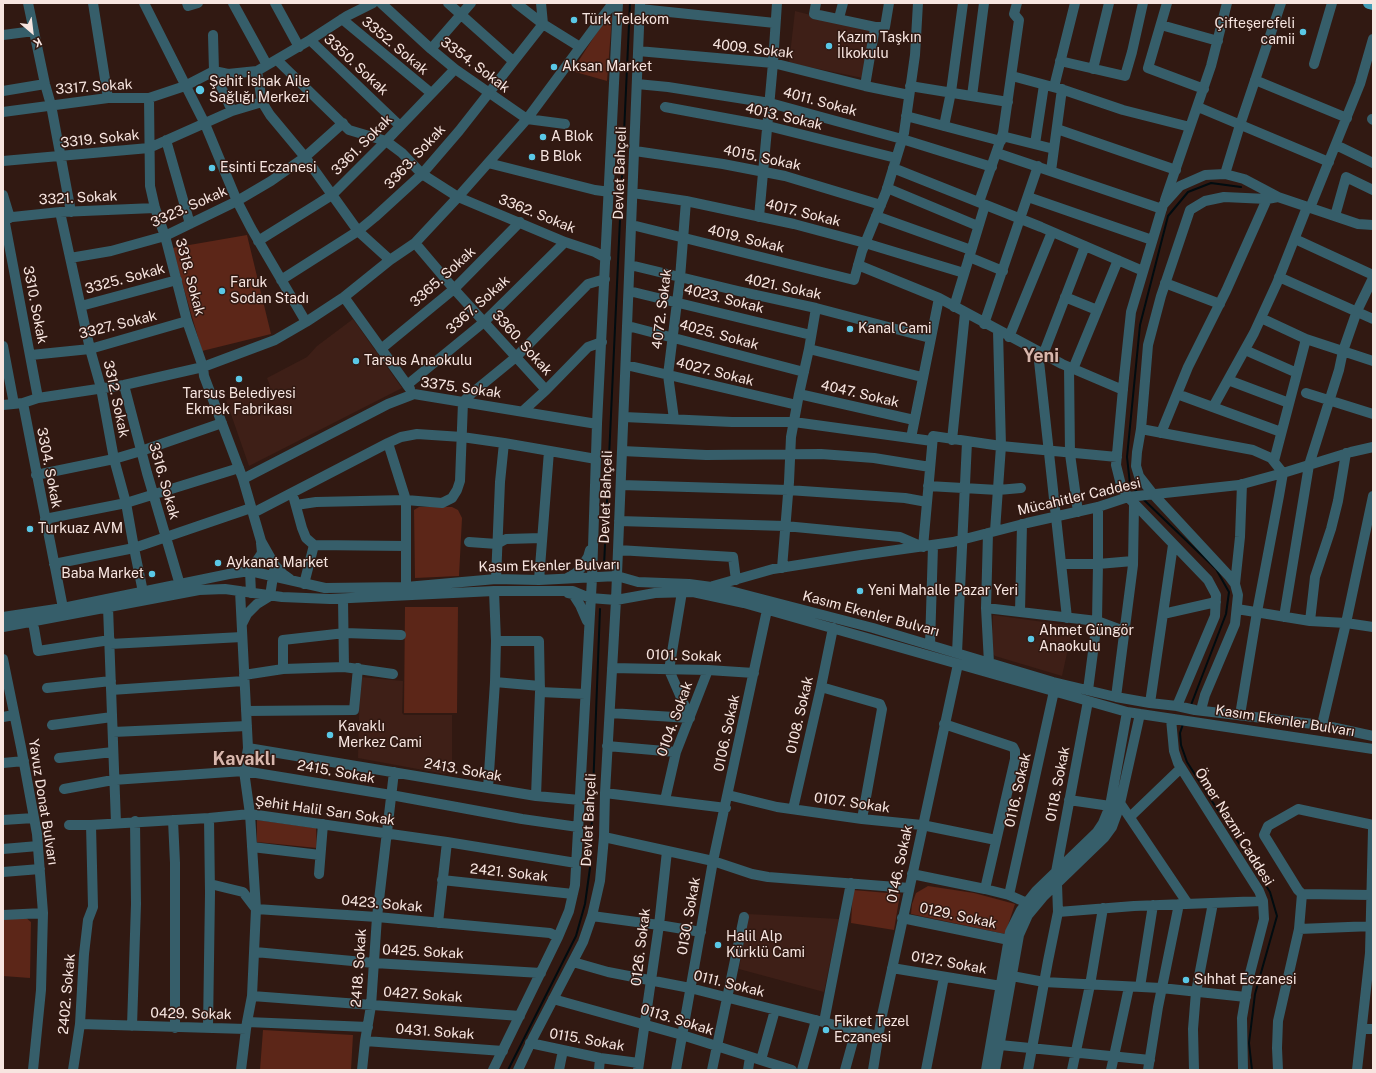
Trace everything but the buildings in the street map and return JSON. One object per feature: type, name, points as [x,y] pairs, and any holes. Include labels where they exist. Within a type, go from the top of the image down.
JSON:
[{"type":"main road","points":[[1369,3],[1373,4]]},
{"type":"street","points":[[28,3],[45,84],[51,105],[71,212]]},
{"type":"street","points":[[93,3],[108,98]]},
{"type":"street","points":[[144,3],[205,124],[237,201],[258,241],[306,322]]},
{"type":"street","points":[[187,3],[188,6],[198,3]]},
{"type":"street","points":[[233,3],[266,65]]},
{"type":"street","points":[[275,3],[299,47]]},
{"type":"street","points":[[214,72],[228,74],[256,71],[299,47],[342,19],[373,3]]},
{"type":"street","name":"3354. Sokak","points":[[381,3],[454,69],[527,119],[566,124]]},
{"type":"street","points":[[448,3],[513,61]]},
{"type":"street","points":[[431,49],[471,3]]},
{"type":"street","points":[[516,3],[543,24],[580,47]]},
{"type":"street","points":[[541,3],[543,24]]},
{"type":"street","points":[[3,405],[18,404],[38,398],[124,384],[203,367],[274,340],[306,322],[344,297],[390,260],[415,243],[527,119],[610,7],[618,3]]},
{"type":"street","name":"Devlet Bahçeli","points":[[494,1070],[558,937],[569,911],[575,885],[592,578],[597,424],[610,192],[618,3]]},
{"type":"street","points":[[759,217],[770,103],[777,3]]},
{"type":"street","points":[[816,3],[814,14],[839,18],[875,27],[885,27],[888,3]]},
{"type":"street","points":[[839,18],[843,3]]},
{"type":"street","points":[[918,3],[915,55],[902,139],[887,188],[858,265],[939,298],[1009,337],[1071,368],[1123,390]]},
{"type":"street","points":[[944,126],[951,92],[962,3]]},
{"type":"street","points":[[972,96],[984,3]]},
{"type":"street","points":[[954,307],[978,226],[982,203],[992,167],[1002,138],[1019,20],[1014,14],[1017,3]]},
{"type":"street","points":[[1035,144],[1054,87],[1075,3]]},
{"type":"street","points":[[1093,69],[1109,3]]},
{"type":"street","points":[[1060,62],[1125,76],[1143,3]]},
{"type":"street","points":[[1167,3],[1148,68],[1204,89]]},
{"type":"street","points":[[1179,706],[1215,616],[1216,595],[1208,580],[1131,501],[1121,485],[1116,465],[1131,312],[1162,207],[1204,89],[1227,3]]},
{"type":"street","points":[[1225,174],[1281,3]]},
{"type":"street","points":[[1314,64],[1332,3]]},
{"type":"street","points":[[640,6],[775,23]]},
{"type":"street","name":"Devlet Bahçeli","points":[[518,1070],[530,1043],[583,942],[592,916],[600,881],[604,837],[607,746],[616,600],[640,6]]},
{"type":"street","name":"3352. Sokak","points":[[342,19],[431,93]]},
{"type":"street","name":"3363. Sokak","points":[[281,280],[358,230],[375,217],[422,174],[459,131],[543,24]]},
{"type":"street","points":[[1160,25],[1218,41]]},
{"type":"street","points":[[865,86],[875,27]]},
{"type":"street","points":[[3,35],[34,31]]},
{"type":"street","points":[[213,35],[214,72],[232,111]]},
{"type":"street","points":[[1213,407],[1261,318],[1280,277],[1347,118],[1360,84],[1373,39]]},
{"type":"street","name":"3350. Sokak","points":[[310,40],[400,126]]},
{"type":"street","name":"4009. Sokak","points":[[638,51],[773,63],[865,86],[951,92],[1008,102]]},
{"type":"street","points":[[277,60],[349,130],[386,141]]},
{"type":"street","name":"3361. Sokak","points":[[258,241],[332,195],[386,141],[454,69]]},
{"type":"street","points":[[256,71],[262,102],[270,115],[305,157],[358,230],[390,260]]},
{"type":"street","name":"3317. Sokak","points":[[3,112],[108,98],[149,98],[185,86],[214,72]]},
{"type":"street","points":[[1012,76],[1054,87],[1124,110],[1190,127]]},
{"type":"street","points":[[1256,80],[1347,118]]},
{"type":"street","points":[[3,91],[45,84]]},
{"type":"street","name":"4011. Sokak","points":[[637,84],[668,87],[770,103],[902,139],[992,167]]},
{"type":"street","points":[[1051,170],[1057,129],[1054,87]]},
{"type":"street","name":"3318. Sokak","points":[[149,98],[150,186],[165,236],[187,321],[203,367],[204,376],[243,479],[261,541]]},
{"type":"street","name":"3319. Sokak","points":[[3,161],[149,148],[232,111],[262,102]]},
{"type":"street","points":[[1198,106],[1329,162]]},
{"type":"street","name":"4013. Sokak","points":[[665,107],[768,126],[896,158]]},
{"type":"street","points":[[906,116],[944,126],[1054,148]]},
{"type":"street","name":"3323. Sokak","points":[[70,258],[111,251],[165,236],[237,201],[271,181],[305,157],[343,123]]},
{"type":"street","points":[[1057,129],[1176,170]]},
{"type":"street","points":[[166,140],[190,224]]},
{"type":"street","name":"3362. Sokak","points":[[386,141],[402,153],[422,174],[458,197],[565,242],[595,252],[606,258]]},
{"type":"street","points":[[1336,145],[1373,163]]},
{"type":"street","name":"4015. Sokak","points":[[635,151],[723,164],[785,176],[881,205]]},
{"type":"street","points":[[997,153],[1162,207]]},
{"type":"street","points":[[488,163],[595,190],[610,192]]},
{"type":"street","points":[[984,324],[1038,166]]},
{"type":"street","points":[[893,168],[1021,219],[1143,271]]},
{"type":"street","points":[[1162,207],[1180,186],[1205,175],[1225,174],[1244,179],[1272,198]]},
{"type":"street","points":[[1335,216],[1346,178],[1373,190]]},
{"type":"street","points":[[887,188],[978,226]]},
{"type":"street","name":"4017. Sokak","points":[[633,193],[686,201],[794,224],[964,273]]},
{"type":"street","name":"3310. Sokak","points":[[3,195],[38,398]]},
{"type":"street","points":[[1028,197],[1152,240]]},
{"type":"street","points":[[1198,710],[1235,624],[1238,595],[1229,576],[1153,494],[1139,476],[1136,466],[1141,429],[1148,345],[1166,283],[1190,210],[1205,200],[1224,197],[1272,198],[1309,207],[1358,224],[1373,225]]},
{"type":"street","points":[[1161,433],[1188,367],[1272,198]]},
{"type":"street","name":"4072. Sokak","points":[[674,419],[668,375],[680,278],[686,201]]},
{"type":"street","name":"3321. Sokak","points":[[6,218],[60,212],[156,208]]},
{"type":"street","name":"3312. Sokak","points":[[60,212],[90,348],[101,388],[114,459],[126,503],[143,592]]},
{"type":"street","points":[[876,216],[970,254],[1003,271]]},
{"type":"street","name":"3365. Sokak","points":[[381,349],[454,289],[520,222]]},
{"type":"street","name":"4019. Sokak","points":[[632,225],[854,280],[858,265]]},
{"type":"street","points":[[1009,337],[1052,232]]},
{"type":"street","points":[[1284,617],[1309,465],[1343,351],[1357,311],[1373,276],[1295,239]]},
{"type":"street","name":"3367. Sokak","points":[[406,385],[484,322],[565,242]]},
{"type":"street","name":"3360. Sokak","points":[[415,243],[454,289],[546,390]]},
{"type":"street","points":[[1067,618],[1048,451],[1041,353],[1065,297],[1084,246]]},
{"type":"street","points":[[1078,512],[1070,454],[1071,368],[1118,260]]},
{"type":"street","name":"4021. Sokak","points":[[630,265],[738,292],[816,308],[930,338]]},
{"type":"street","points":[[1280,277],[1373,319]]},
{"type":"street","points":[[296,505],[316,502],[406,500],[442,503],[452,498],[460,481],[463,402],[516,357],[588,284],[604,279]]},
{"type":"street","name":"3325. Sokak","points":[[81,306],[177,280]]},
{"type":"street","points":[[1166,283],[1220,304]]},
{"type":"street","name":"4023. Sokak","points":[[629,291],[811,335]]},
{"type":"street","points":[[344,297],[406,385],[414,394]]},
{"type":"street","points":[[1065,297],[1097,310]]},
{"type":"street","points":[[911,438],[939,298]]},
{"type":"street","points":[[782,568],[791,436],[816,308]]},
{"type":"street","points":[[952,440],[965,313]]},
{"type":"street","points":[[1261,318],[1306,339],[1373,361]]},
{"type":"street","name":"3327. Sokak","points":[[30,355],[90,348],[187,321]]},
{"type":"street","name":"4025. Sokak","points":[[628,326],[804,372]]},
{"type":"street","points":[[989,663],[986,608],[991,532],[998,490],[1001,446],[998,331]]},
{"type":"street","points":[[1274,461],[1306,339]]},
{"type":"street","points":[[522,411],[546,390],[588,347],[602,342]]},
{"type":"street","name":"3304. Sokak","points":[[3,346],[36,475],[63,608]]},
{"type":"street","points":[[809,349],[922,377]]},
{"type":"street","points":[[1244,350],[1297,373]]},
{"type":"street","name":"4027. Sokak","points":[[626,365],[797,406]]},
{"type":"street","points":[[1228,380],[1289,403]]},
{"type":"street","name":"3316. Sokak","points":[[124,384],[153,495],[180,585]]},
{"type":"street","points":[[1306,393],[1373,414]]},
{"type":"street","name":"3375. Sokak","points":[[243,479],[388,404],[414,394],[597,424]]},
{"type":"street","name":"4047. Sokak","points":[[799,394],[914,420]]},
{"type":"street","points":[[1177,394],[1281,432]]},
{"type":"street","points":[[624,417],[732,422],[794,422],[932,441]]},
{"type":"street","points":[[36,475],[114,459],[222,423]]},
{"type":"street","points":[[1141,429],[1253,450],[1262,453],[1274,461],[1283,473],[1280,496],[1257,612],[1240,715]]},
{"type":"street","points":[[54,564],[134,548],[252,510],[292,493],[401,437],[417,434],[462,437],[596,458]]},
{"type":"street","points":[[930,645],[927,502],[933,436],[967,442],[1070,454],[1117,457]]},
{"type":"street","points":[[958,653],[967,442]]},
{"type":"street","points":[[388,443],[406,500],[406,587]]},
{"type":"street","points":[[496,580],[500,482],[504,443]]},
{"type":"street","name":"Mücahitler Caddesi","points":[[710,587],[782,568],[962,540],[1056,516],[1131,501],[1153,494],[1242,484],[1346,453],[1373,447]]},
{"type":"street","points":[[539,580],[549,451]]},
{"type":"street","points":[[622,452],[706,455],[821,454],[874,458],[930,467]]},
{"type":"street","points":[[1310,621],[1315,577],[1333,522],[1346,453]]},
{"type":"street","points":[[45,519],[126,503],[239,468]]},
{"type":"street","points":[[1234,584],[1240,537],[1242,484]]},
{"type":"street","points":[[621,485],[788,490],[905,498],[927,502]]},
{"type":"street","points":[[928,486],[998,490],[1021,488]]},
{"type":"street","points":[[292,493],[306,538],[314,546],[406,546]]},
{"type":"street","points":[[1322,725],[1346,623],[1373,496]]},
{"type":"street","points":[[1116,697],[1133,561],[1131,501]]},
{"type":"street","points":[[1088,690],[1097,621],[1098,507]]},
{"type":"street","points":[[619,521],[785,526],[900,537],[928,546]]},
{"type":"street","points":[[1020,612],[1022,524]]},
{"type":"street","points":[[468,542],[497,544],[506,539],[542,538]]},
{"type":"street","points":[[566,579],[581,568],[588,557],[593,540]]},
{"type":"street","points":[[261,541],[274,564],[283,574],[294,581]]},
{"type":"street","points":[[251,593],[250,571],[262,554],[261,541]]},
{"type":"street","points":[[1150,703],[1173,545]]},
{"type":"street","points":[[304,584],[314,546]]},
{"type":"street","points":[[618,550],[733,557],[736,580]]},
{"type":"street","points":[[1061,564],[1098,564],[1133,561]]},
{"type":"street","points":[[242,624],[247,614],[257,604],[270,596],[274,564]]},
{"type":"street","name":"Kasım Ekenler Bulvarı","points":[[3,617],[63,608],[250,571],[325,588],[406,587],[496,580],[539,580],[617,576],[638,582],[718,588],[873,628],[1053,682],[1116,697],[1198,710],[1322,725],[1373,736]]},
{"type":"street","name":"Kasım Ekenler Bulvarı","points":[[3,627],[199,590],[225,589],[270,596],[343,599],[494,591],[573,591],[590,598],[616,600],[655,593],[693,592],[744,603],[1126,712],[1373,749]]},
{"type":"street","points":[[240,591],[248,748],[244,771],[250,814],[256,908],[252,996],[246,1026],[241,1070]]},
{"type":"street","points":[[488,788],[495,682],[496,641],[494,591]]},
{"type":"street","points":[[562,591],[573,594],[580,605],[589,628]]},
{"type":"street","points":[[610,713],[690,718],[669,670],[682,592]]},
{"type":"street","points":[[343,599],[345,633],[344,667]]},
{"type":"street","points":[[1163,614],[1216,602]]},
{"type":"street","points":[[108,607],[113,732],[113,780],[116,823]]},
{"type":"street","points":[[986,608],[1097,621],[1124,631]]},
{"type":"street","points":[[1237,609],[1310,621],[1346,623],[1373,627]]},
{"type":"street","name":"0106. Sokak","points":[[713,861],[726,808],[767,610]]},
{"type":"street","points":[[34,628],[38,651],[110,642],[242,637]]},
{"type":"street","name":"0108. Sokak","points":[[793,809],[833,628]]},
{"type":"street","points":[[283,669],[283,640],[345,633],[401,635]]},
{"type":"street","points":[[496,641],[539,641],[540,689],[536,796]]},
{"type":"street","name":"Yavuz Donat Bulvarı","points":[[3,660],[4,675],[24,761],[34,818],[40,869],[43,913],[41,990],[33,1070]]},
{"type":"street","name":"0146. Sokak","points":[[873,1070],[878,1036],[902,918],[958,664]]},
{"type":"street","points":[[47,688],[111,686],[244,678],[283,669],[344,667],[393,674]]},
{"type":"street","points":[[246,711],[354,710],[358,668]]},
{"type":"street","name":"0101. Sokak","points":[[612,668],[708,670],[754,673]]},
{"type":"street","name":"0104. Sokak","points":[[665,800],[676,752],[708,670]]},
{"type":"street","points":[[495,682],[585,694]]},
{"type":"street","points":[[821,687],[880,704],[882,709],[862,820]]},
{"type":"street","name":"0116. Sokak","points":[[1009,895],[1054,691]]},
{"type":"street","name":"0118. Sokak","points":[[1056,872],[1088,701]]},
{"type":"street","points":[[995,1070],[1019,935],[1028,915],[1043,897],[1104,838],[1112,827],[1126,712]]},
{"type":"street","points":[[986,1070],[1010,932],[1020,910],[1036,891],[1097,832],[1104,823],[1115,804],[1140,714]]},
{"type":"street","points":[[3,717],[14,715]]},
{"type":"street","points":[[52,725],[112,717]]},
{"type":"street","name":"Ömer Nazmi Caddesi","points":[[1173,719],[1174,751],[1180,768],[1260,891],[1263,901],[1264,919],[1249,977],[1242,1018],[1243,1070]]},
{"type":"street","points":[[944,724],[1013,747],[1015,751],[1015,759],[985,889]]},
{"type":"street","points":[[113,732],[247,726]]},
{"type":"street","points":[[607,746],[676,752]]},
{"type":"street","name":"2413. Sokak","points":[[248,748],[536,796],[580,800]]},
{"type":"street","points":[[59,758],[113,752]]},
{"type":"street","points":[[3,762],[24,761]]},
{"type":"street","points":[[1130,817],[1180,768]]},
{"type":"street","name":"2415. Sokak","points":[[64,789],[113,780],[244,771],[391,795],[522,819],[578,827]]},
{"type":"street","name":"2418. Sokak","points":[[362,1070],[371,1006],[377,918],[394,772]]},
{"type":"street","points":[[605,793],[726,808]]},
{"type":"street","name":"0107. Sokak","points":[[728,795],[777,807],[862,820],[922,825],[996,840]]},
{"type":"street","points":[[1000,1045],[1114,1056],[1149,1065],[1161,988],[1183,904],[1130,817],[1115,804],[1069,800]]},
{"type":"street","points":[[1278,1070],[1278,1021],[1299,929],[1302,894],[1264,834],[1268,826],[1298,809],[1373,825]]},
{"type":"street","name":"Şehit Halil Sarı Sokak","points":[[69,825],[209,818],[250,814],[447,842],[576,863]]},
{"type":"street","points":[[3,820],[34,818]]},
{"type":"street","points":[[208,1028],[210,884],[209,818]]},
{"type":"street","points":[[173,820],[175,862],[175,1028]]},
{"type":"street","points":[[132,1026],[136,904],[135,821]]},
{"type":"street","points":[[319,874],[323,824]]},
{"type":"street","name":"2402. Sokak","points":[[73,1070],[80,1024],[84,954],[88,920],[93,907],[91,825]]},
{"type":"street","points":[[1357,1070],[1372,926],[1371,895],[1373,829]]},
{"type":"street","points":[[604,837],[713,861],[752,874],[768,877],[909,888]]},
{"type":"street","points":[[438,923],[447,842]]},
{"type":"street","points":[[3,849],[38,846]]},
{"type":"street","points":[[252,847],[320,854]]},
{"type":"street","name":"0126. Sokak","points":[[638,1067],[659,925],[667,851]]},
{"type":"street","name":"0130. Sokak","points":[[676,1070],[713,861]]},
{"type":"street","points":[[3,872],[40,869]]},
{"type":"street","points":[[912,874],[1009,895],[1027,903]]},
{"type":"street","name":"2421. Sokak","points":[[442,880],[573,894]]},
{"type":"street","points":[[802,1070],[820,1021],[851,883]]},
{"type":"street","points":[[210,884],[243,892],[256,908]]},
{"type":"street","points":[[1028,1070],[1058,912],[1057,884]]},
{"type":"street","points":[[1302,894],[1371,895]]},
{"type":"street","points":[[1058,912],[1153,905],[1263,901]]},
{"type":"street","points":[[1194,1070],[1193,1029],[1196,992],[1213,903]]},
{"type":"street","points":[[1140,987],[1153,905]]},
{"type":"street","name":"0423. Sokak","points":[[256,908],[550,933],[558,937]]},
{"type":"street","points":[[1072,1070],[1090,985],[1103,908]]},
{"type":"street","points":[[3,915],[43,913]]},
{"type":"street","points":[[592,916],[701,932]]},
{"type":"street","points":[[712,1070],[726,997],[744,917]]},
{"type":"street","name":"0129. Sokak","points":[[902,918],[1009,940]]},
{"type":"street","points":[[1299,929],[1372,926]]},
{"type":"street","name":"0425. Sokak","points":[[255,952],[374,963],[541,973]]},
{"type":"street","name":"0111. Sokak","points":[[573,962],[651,981],[690,988],[878,1036]]},
{"type":"street","name":"0127. Sokak","points":[[892,968],[1000,986]]},
{"type":"street","points":[[1012,976],[1044,982],[1161,988],[1246,997]]},
{"type":"street","points":[[926,1070],[944,977]]},
{"type":"street","points":[[1111,1070],[1128,987]]},
{"type":"street","name":"0427. Sokak","points":[[252,996],[520,1016]]},
{"type":"street","name":"0113. Sokak","points":[[553,999],[682,1035],[789,1070]]},
{"type":"street","points":[[761,1060],[776,1010]]},
{"type":"street","name":"0429. Sokak","points":[[80,1024],[175,1028],[246,1026],[368,1027]]},
{"type":"street","points":[[1362,1029],[1373,1029]]},
{"type":"street","points":[[845,1070],[856,1030]]},
{"type":"street","name":"0431. Sokak","points":[[365,1041],[503,1051]]},
{"type":"street","name":"0115. Sokak","points":[[530,1043],[638,1067]]},
{"type":"street","points":[[559,1070],[563,1050]]},
{"type":"street","points":[[748,1070],[750,1057]]},
{"type":"street","points":[[598,1070],[600,1058]]},
{"type":"shaded area","name":"Kazım Taşkın İlkokulu","points":[[795,11],[870,30],[863,78],[789,63]]},
{"type":"shaded area","points":[[612,17],[607,81],[572,71],[603,23],[608,18]]},
{"type":"shaded area","name":"Faruk Sodan Stadı","points":[[247,235],[271,334],[202,351],[172,248]]},
{"type":"shaded area","points":[[353,319],[402,388],[249,466],[226,400],[270,386],[267,378],[307,357],[317,346]]},
{"type":"shaded area","points":[[419,507],[452,507],[458,510],[462,518],[459,576],[415,578],[414,510]]},
{"type":"shaded area","points":[[405,607],[458,607],[457,713],[404,713]]},
{"type":"shaded area","name":"Ahmet Güngör Anaokulu","points":[[993,615],[1073,626],[1062,676],[995,656],[991,652]]},
{"type":"shaded area","points":[[360,677],[403,681],[402,713],[404,715],[452,715],[452,767],[445,774],[358,758]]},
{"type":"shaded area","points":[[257,820],[316,828],[317,848],[257,842]]},
{"type":"shaded area","points":[[928,886],[974,893],[1015,904],[1005,934],[911,914],[912,904],[916,893]]},
{"type":"shaded area","points":[[853,890],[900,894],[894,930],[851,923]]},
{"type":"shaded area","points":[[748,914],[839,919],[824,992],[739,969]]},
{"type":"shaded area","points":[[25,917],[31,922],[30,978],[3,976],[3,918]]},
{"type":"shaded area","points":[[263,1030],[353,1035],[351,1070],[260,1070]]},
{"type":"waterway","points":[[604,566],[630,3]]},
{"type":"waterway","points":[[1137,492],[1130,484],[1127,457],[1140,325],[1168,216],[1188,192],[1211,183],[1241,187]]},
{"type":"waterway","points":[[1143,499],[1216,569],[1229,592],[1226,614],[1191,705]]},
{"type":"waterway","points":[[508,1070],[576,936],[585,904],[590,868],[600,609]]},
{"type":"waterway","points":[[1183,724],[1180,733],[1181,745],[1187,762],[1270,892],[1277,916],[1255,994],[1249,1043],[1252,1070]]},
{"type":"place","name":"Türk Telekom","points":[[574,20]]},
{"type":"place","name":"Çifteşerefeli camii","points":[[1303,32]]},
{"type":"place","name":"Kazım Taşkın İlkokulu","points":[[829,46]]},
{"type":"place","name":"Aksan Market","points":[[554,67]]},
{"type":"place","name":"Şehit İshak Aile Sağlığı Merkezi","points":[[200,90]]},
{"type":"place","name":"A Blok","points":[[543,137]]},
{"type":"place","name":"B Blok","points":[[532,157]]},
{"type":"place","name":"Esinti Eczanesi","points":[[212,168]]},
{"type":"place","name":"Faruk Sodan Stadı","points":[[222,291]]},
{"type":"place","name":"Kanal Cami","points":[[850,329]]},
{"type":"place","name":"Tarsus Anaokulu","points":[[356,361]]},
{"type":"place","name":"Tarsus Belediyesi Ekmek Fabrikası","points":[[239,379]]},
{"type":"place","name":"Turkuaz AVM","points":[[30,529]]},
{"type":"place","name":"Aykanat Market","points":[[218,563]]},
{"type":"place","name":"Baba Market","points":[[152,574]]},
{"type":"place","name":"Yeni Mahalle Pazar Yeri","points":[[860,591]]},
{"type":"place","name":"Ahmet Güngör Anaokulu","points":[[1031,639]]},
{"type":"place","name":"Kavaklı Merkez Cami","points":[[330,735]]},
{"type":"place","name":"Halil Alp Kürklü Cami","points":[[718,945]]},
{"type":"place","name":"Sıhhat Eczanesi","points":[[1186,980]]},
{"type":"place","name":"Fikret Tezel Eczanesi","points":[[826,1030]]},
{"type":"district","name":"Yeni","points":[[1041,356]]},
{"type":"district","name":"Kavaklı","points":[[244,759]]}]
